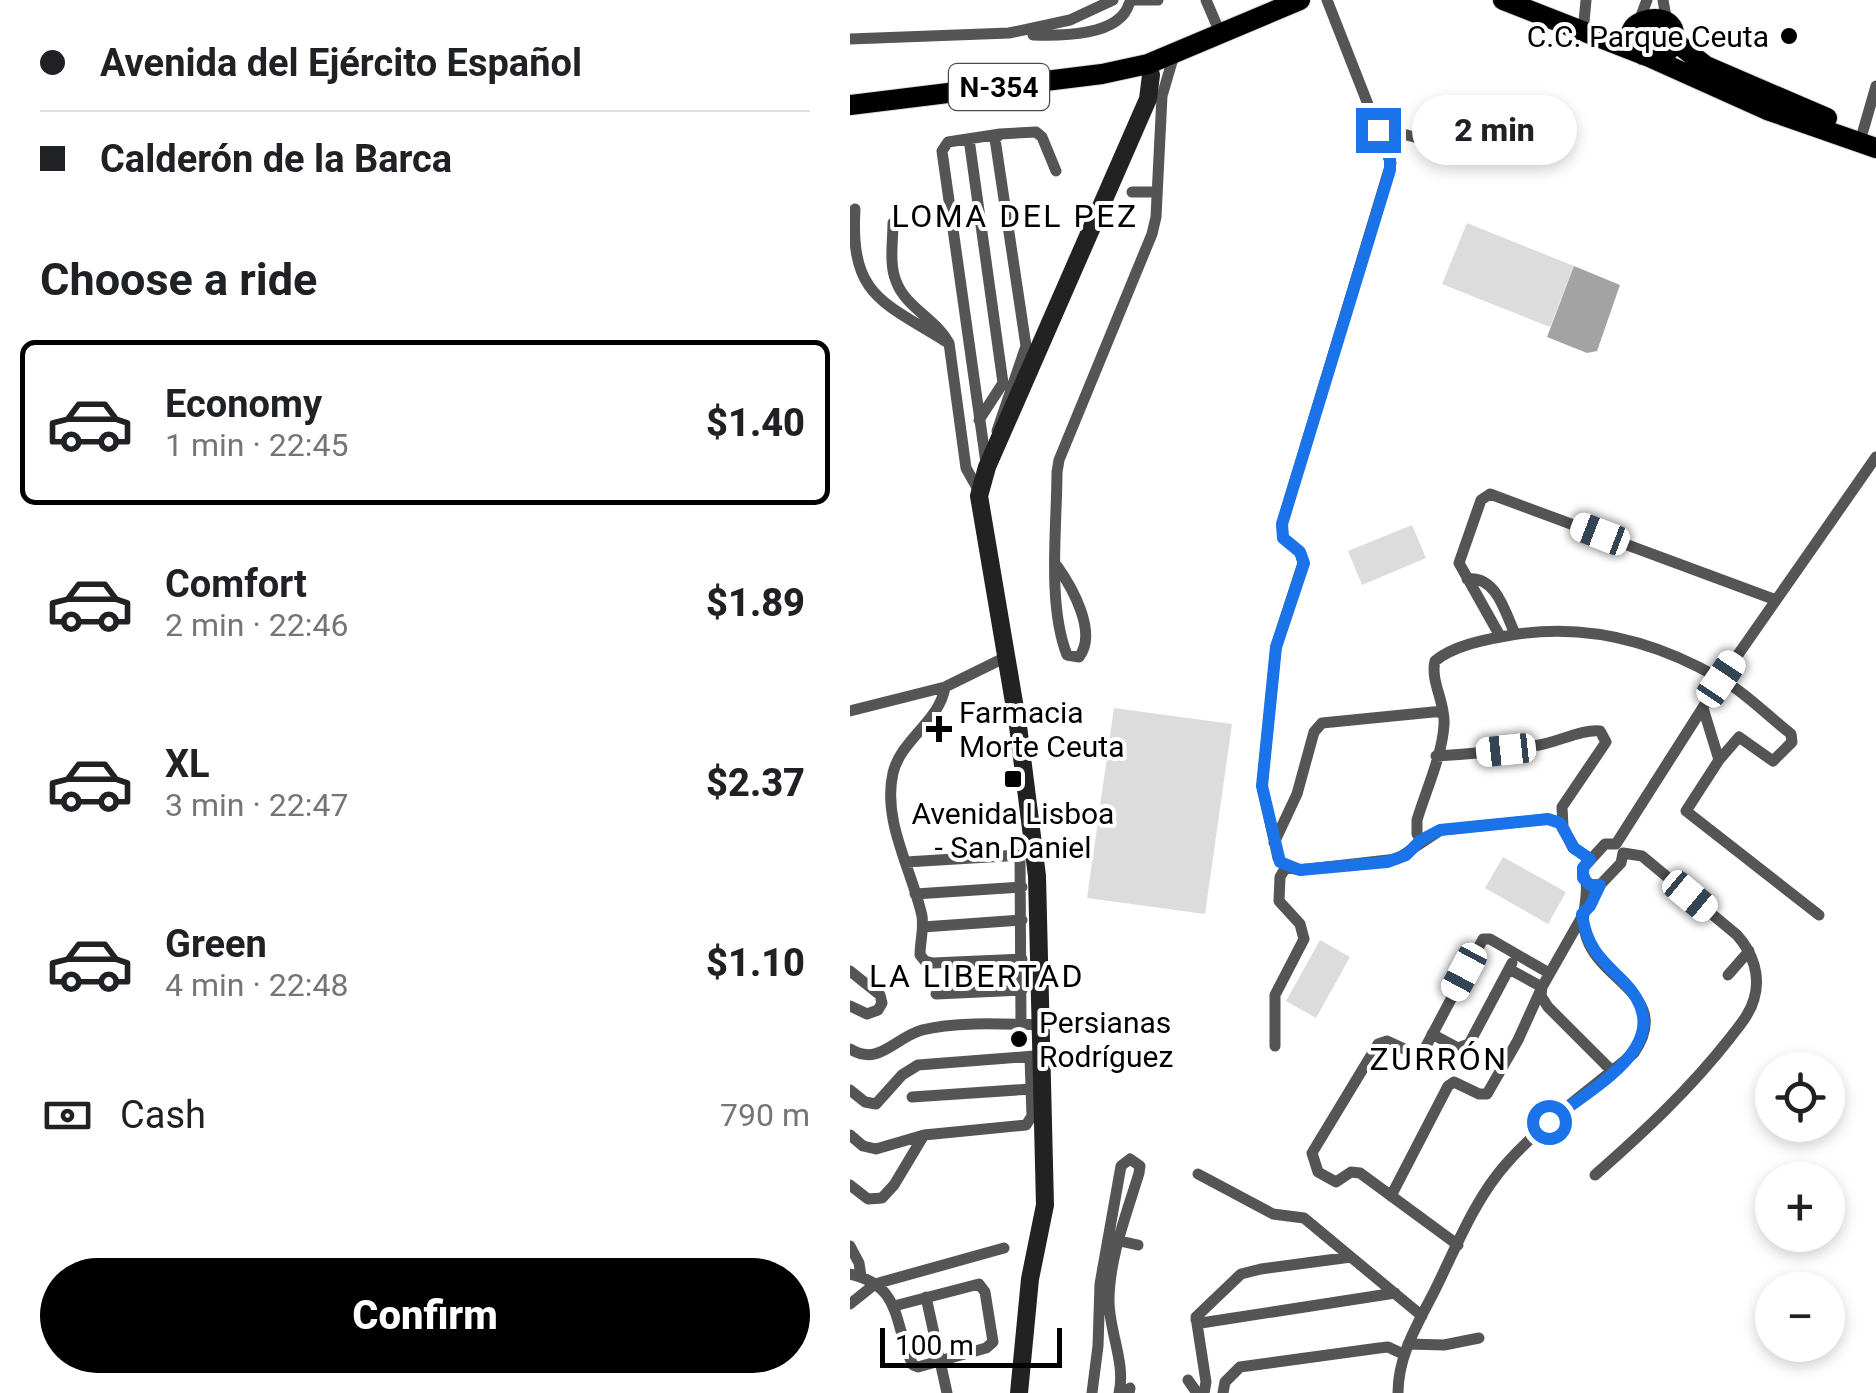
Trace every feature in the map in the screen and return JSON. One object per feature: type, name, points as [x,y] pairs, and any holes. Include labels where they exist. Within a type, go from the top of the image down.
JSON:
[{"type":"highway","name":"N-354","points":[[850,105],[1102,74],[1148,64],[1300,0]]},
{"type":"highway","points":[[1503,0],[1646,56],[1767,110],[1872,138]]},
{"type":"highway","points":[[1584,33],[1610,33],[1650,16],[1716,70],[1872,138]]},
{"type":"highway","points":[[1637,24],[1632,39],[1646,56]]},
{"type":"highway","points":[[1646,56],[1667,52],[1670,31]]},
{"type":"street","points":[[1009,33],[1070,20],[1113,0]]},
{"type":"street","points":[[850,38],[1009,33],[1047,36],[1116,22],[1130,1],[1158,0]]},
{"type":"street","points":[[1206,0],[1220,34]]},
{"type":"street","points":[[1327,0],[1390,163],[1282,524],[1283,538],[1300,552],[1304,563],[1276,647],[1262,786],[1274,843],[1280,862],[1300,870],[1387,862],[1406,855],[1421,840],[1440,830],[1548,819],[1560,823],[1574,848],[1590,859]]},
{"type":"street","points":[[1584,33],[1586,0]]},
{"type":"street","points":[[1637,24],[1647,0]]},
{"type":"street","points":[[1663,0],[1670,31]]},
{"type":"street","points":[[1057,566],[1080,612],[1084,646],[1079,657],[1072,658],[1064,649],[1059,621],[1057,566],[1058,460],[1152,234],[1163,86],[1174,55]]},
{"type":"street","points":[[980,493],[987,467],[1148,98],[1148,64]]},
{"type":"street","points":[[1872,138],[1876,86]]},
{"type":"street","points":[[987,467],[942,151],[948,142],[1036,132],[1042,137],[1056,171]]},
{"type":"street","points":[[999,440],[998,418],[1026,346],[994,145],[1000,134]]},
{"type":"street","points":[[1404,134],[1440,144]]},
{"type":"street","points":[[969,139],[1003,376],[999,394],[979,420]]},
{"type":"street","points":[[1132,192],[1157,192]]},
{"type":"street","points":[[854,209],[851,246],[863,284],[875,298],[948,344]]},
{"type":"street","points":[[850,1135],[863,1146],[876,1150],[924,1136],[1026,1125],[1031,1119],[1031,1089],[1042,1025],[1006,658],[980,493],[966,468],[948,344],[942,332],[903,294],[896,281],[893,223]]},
{"type":"street","points":[[1391,1196],[1451,1084],[1458,1083],[1483,1095],[1490,1091],[1549,973],[1600,885],[1621,863],[1620,848],[1703,708],[1876,457]]},
{"type":"street","points":[[1500,636],[1459,556],[1480,500],[1490,494],[1776,600]]},
{"type":"street","points":[[1468,579],[1482,579],[1492,587],[1516,634]]},
{"type":"street","points":[[1421,840],[1416,826],[1444,730],[1434,661],[1469,645],[1516,634],[1568,630],[1626,638],[1721,679],[1792,734],[1793,740],[1774,760],[1738,738],[1718,760],[1686,811],[1818,915]]},
{"type":"street","points":[[850,711],[945,687],[1006,658]]},
{"type":"street","points":[[945,687],[940,704],[901,754],[894,770],[894,816],[923,927],[920,955],[933,963],[1022,958]]},
{"type":"street","points":[[1703,708],[1718,760]]},
{"type":"street","points":[[1274,843],[1297,794],[1314,732],[1322,723],[1443,711]]},
{"type":"street","points":[[1436,756],[1506,750],[1600,731],[1606,742],[1604,748],[1562,807],[1564,830]]},
{"type":"street","points":[[1398,1393],[1406,1349],[1458,1245],[1503,1167],[1642,1042],[1645,1016],[1641,1004],[1587,941],[1582,914],[1586,882],[1582,873],[1605,844],[1642,856],[1737,935],[1749,951],[1757,980],[1750,1010],[1708,1066],[1672,1106],[1595,1175]]},
{"type":"street","points":[[906,862],[1028,854]]},
{"type":"street","points":[[1021,1025],[1022,887],[1028,854]]},
{"type":"street","points":[[1275,1046],[1274,995],[1304,940],[1300,924],[1279,901],[1280,876],[1286,867]]},
{"type":"street","points":[[1586,882],[1600,885]]},
{"type":"street","points":[[915,894],[1022,887]]},
{"type":"street","points":[[923,927],[1022,920]]},
{"type":"street","points":[[1458,1245],[1356,1172],[1341,1182],[1318,1172],[1312,1154],[1378,1044],[1387,1041],[1419,1052],[1480,942],[1490,939],[1549,973]]},
{"type":"street","points":[[1728,975],[1749,951]]},
{"type":"street","points":[[1432,1034],[1458,1048],[1469,1044],[1516,955]]},
{"type":"street","points":[[1509,969],[1542,986]]},
{"type":"street","points":[[850,971],[880,995],[881,1007],[871,1014],[850,1006]]},
{"type":"street","points":[[1542,986],[1544,1002],[1612,1071]]},
{"type":"street","points":[[936,994],[1022,990]]},
{"type":"street","points":[[850,1050],[872,1056],[911,1034],[936,1028],[1042,1025]]},
{"type":"street","points":[[850,1090],[865,1102],[876,1104],[906,1071],[918,1065],[1037,1056]]},
{"type":"street","points":[[1020,1393],[1030,1279],[1046,1205],[1037,1056]]},
{"type":"street","points":[[912,1097],[1031,1089]]},
{"type":"street","points":[[850,1185],[868,1198],[882,1198],[924,1136]]},
{"type":"street","points":[[1092,1393],[1102,1272],[1121,1166],[1130,1158],[1140,1166],[1109,1301],[1126,1392]]},
{"type":"street","points":[[1198,1174],[1269,1212],[1304,1218],[1422,1316]]},
{"type":"street","points":[[1120,1240],[1138,1245]]},
{"type":"street","points":[[850,1246],[859,1263],[855,1275],[875,1284],[894,1306],[912,1365],[918,1367],[990,1345],[994,1337],[984,1289],[976,1284],[894,1306]]},
{"type":"street","points":[[850,1304],[875,1284],[1004,1248]]},
{"type":"street","points":[[1196,1320],[1241,1274],[1351,1257]]},
{"type":"street","points":[[1196,1320],[1201,1323],[1395,1294]]},
{"type":"street","points":[[926,1297],[947,1393]]},
{"type":"street","points":[[1188,1380],[1200,1393],[1206,1382],[1196,1320]]},
{"type":"street","points":[[1223,1393],[1225,1382],[1240,1367],[1480,1338]]},
{"type":"shaded area","points":[[1467,223],[1574,266],[1550,327],[1442,284]]},
{"type":"shaded area","points":[[1574,266],[1620,285],[1597,351],[1587,353],[1547,337]]},
{"type":"shaded area","points":[[1412,525],[1426,558],[1362,585],[1348,551]]},
{"type":"shaded area","points":[[1114,708],[1232,724],[1205,914],[1087,898]]},
{"type":"shaded area","points":[[1503,857],[1566,892],[1548,924],[1485,888]]},
{"type":"shaded area","points":[[1320,940],[1350,957],[1316,1018],[1286,1001]]},
{"type":"place","name":"C.C. Parque Ceuta","points":[[1789,36]]},
{"type":"place","name":"Farmacia Morte Ceuta","points":[[939,729]]},
{"type":"place","name":"Avenida Lisboa - San Daniel","points":[[1013,779]]},
{"type":"place","name":"Persianas Rodríguez","points":[[1019,1039]]},
{"type":"district","name":"LOMA DEL PEZ","points":[[1015,216]]},
{"type":"district","name":"LA LIBERTAD","points":[[977,976]]},
{"type":"district","name":"ZURRÓN","points":[[1439,1059]]},
{"type":"route","points":[[1378,130],[1390,170],[1282,524],[1283,538],[1300,552],[1304,563],[1276,647],[1262,795],[1280,862],[1295,870],[1397,860],[1440,830],[1548,819],[1560,823],[1569,843],[1590,859],[1583,868],[1583,878],[1590,885],[1600,885],[1582,914],[1587,941],[1641,1004],[1645,1030],[1634,1053],[1549,1122]]}]
